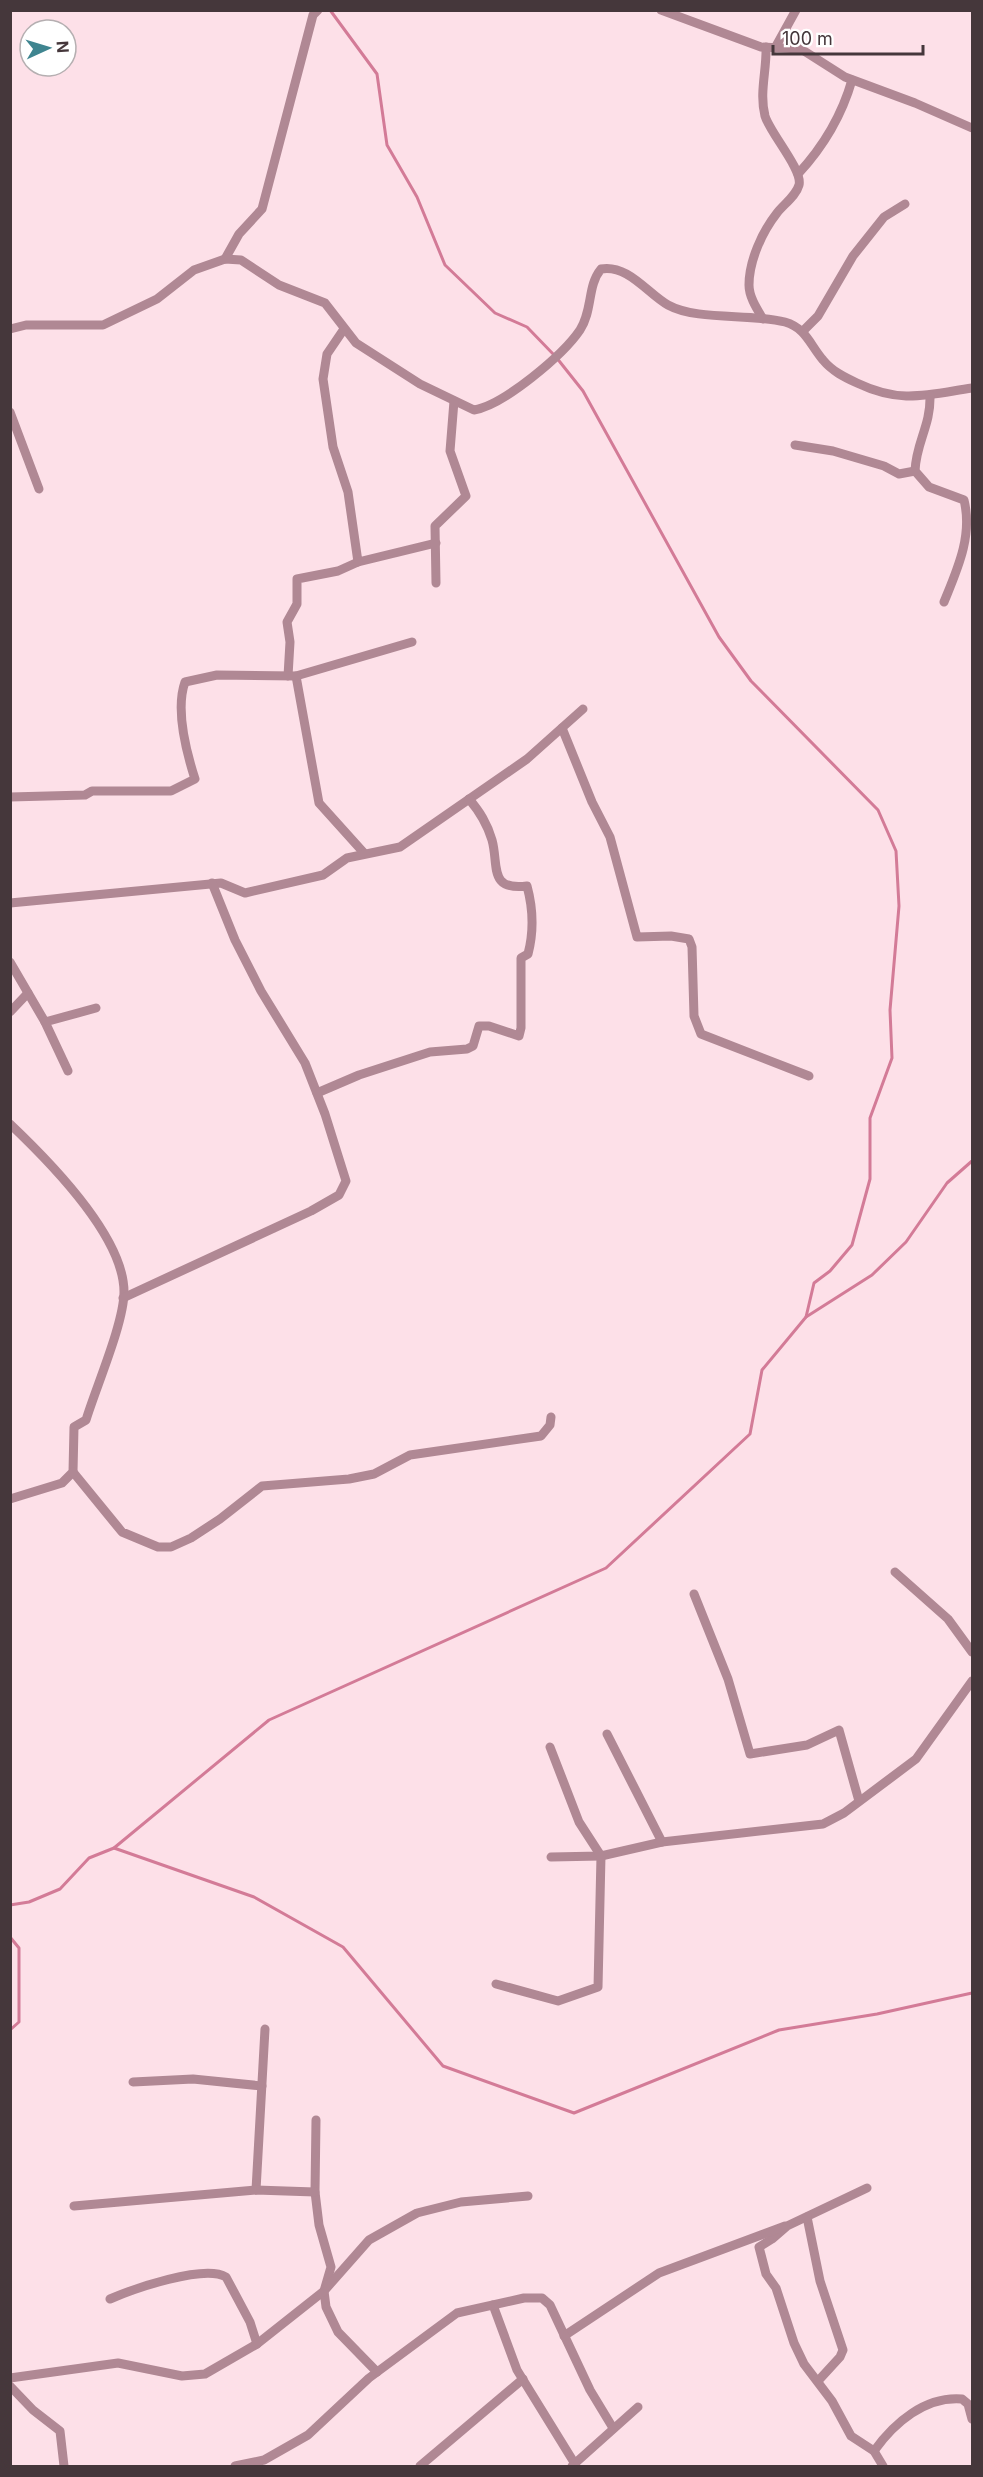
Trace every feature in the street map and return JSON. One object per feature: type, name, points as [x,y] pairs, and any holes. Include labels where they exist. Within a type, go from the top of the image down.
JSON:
[{"type":"street","points":[[225,259],[239,234],[262,209],[313,15],[318,10]]},
{"type":"street","points":[[661,10],[770,47],[801,49],[852,80],[972,128]]},
{"type":"street","points":[[763,319],[749,286],[752,269],[764,228],[796,192],[800,183],[798,174],[765,116],[762,70],[770,47],[796,10]]},
{"type":"street","points":[[798,174],[817,153],[845,104],[852,80]]},
{"type":"street","points":[[803,332],[818,316],[853,256],[884,217],[905,204]]},
{"type":"street","points":[[10,329],[26,325],[93,326],[110,323],[157,299],[194,270],[225,259],[241,260],[279,285],[325,303],[356,343],[388,365],[454,402],[474,410],[495,404],[553,358],[580,329],[590,307],[592,282],[602,269],[608,268],[623,273],[645,286],[667,305],[686,312],[786,322],[803,332],[822,358],[843,376],[893,397],[930,395],[972,388]]},
{"type":"street","points":[[344,329],[327,354],[322,379],[333,447],[348,492],[358,562]]},
{"type":"street","points":[[930,395],[931,409],[925,434],[916,450],[915,471],[929,487],[964,500],[967,513],[965,545],[944,602]]},
{"type":"street","points":[[436,584],[435,526],[466,496],[450,452],[454,402]]},
{"type":"street","points":[[10,412],[39,489]]},
{"type":"street","points":[[795,445],[832,451],[884,466],[899,474],[915,471]]},
{"type":"street","points":[[364,853],[319,803],[292,676],[287,622],[297,604],[297,579],[338,572],[358,562],[436,543]]},
{"type":"street","points":[[10,797],[85,795],[92,791],[171,791],[195,779],[189,761],[180,696],[185,682],[217,675],[292,676],[412,642]]},
{"type":"street","points":[[10,903],[221,883],[245,893],[322,875],[347,858],[400,847],[527,759],[583,709]]},
{"type":"street","points":[[562,728],[592,802],[610,837],[637,937],[671,936],[689,939],[692,947],[694,1016],[701,1034],[809,1076]]},
{"type":"street","points":[[317,1093],[430,1052],[473,1046],[479,1026],[489,1026],[519,1036],[521,958],[528,954],[532,937],[531,899],[527,885],[514,888],[508,886],[496,874],[493,842],[485,818],[470,799]]},
{"type":"street","points":[[123,1298],[311,1211],[339,1195],[346,1181],[317,1093],[304,1063],[261,991],[235,940],[212,884]]},
{"type":"street","points":[[10,962],[45,1022],[68,1071]]},
{"type":"street","points":[[10,1012],[28,993]]},
{"type":"street","points":[[45,1022],[96,1008]]},
{"type":"street","points":[[10,1125],[46,1158],[100,1227],[122,1276],[122,1311],[86,1420],[74,1427],[73,1472],[122,1532],[158,1547],[171,1547],[220,1519],[262,1486],[349,1479],[374,1474],[410,1455],[541,1436],[549,1425],[551,1417]]},
{"type":"street","points":[[10,1499],[62,1483],[73,1472]]},
{"type":"street","points":[[896,1572],[948,1619],[972,1652]]},
{"type":"street","points":[[694,1593],[728,1679],[750,1754],[807,1745],[839,1730],[859,1801]]},
{"type":"street","points":[[551,1857],[601,1856],[662,1842],[823,1824],[916,1760],[972,1681]]},
{"type":"street","points":[[607,1734],[662,1842]]},
{"type":"street","points":[[496,1984],[558,2001],[598,1987],[601,1856],[579,1822],[550,1747]]},
{"type":"street","points":[[256,2190],[265,2030]]},
{"type":"street","points":[[133,2082],[193,2079],[262,2086]]},
{"type":"street","points":[[316,2120],[315,2192],[319,2225],[331,2267],[324,2291],[326,2307],[338,2332],[377,2372]]},
{"type":"street","points":[[564,2336],[659,2273],[742,2240],[787,2226],[867,2188]]},
{"type":"street","points":[[74,2206],[256,2190],[315,2192]]},
{"type":"street","points":[[10,2378],[118,2362],[182,2376],[195,2376],[220,2367],[257,2344],[324,2291],[369,2240],[417,2213],[461,2202],[528,2196]]},
{"type":"street","points":[[807,2217],[823,2290],[843,2350],[818,2381]]},
{"type":"street","points":[[787,2226],[759,2247],[766,2274],[776,2288],[794,2343],[804,2364],[818,2381],[851,2436],[874,2451],[883,2466]]},
{"type":"street","points":[[110,2299],[177,2278],[219,2273],[226,2277],[250,2322],[257,2344]]},
{"type":"street","points":[[235,2466],[264,2460],[308,2435],[333,2408],[377,2372],[458,2313],[542,2298],[550,2305],[590,2390],[613,2428]]},
{"type":"street","points":[[494,2305],[523,2379],[573,2465],[638,2407]]},
{"type":"street","points":[[420,2466],[523,2379]]},
{"type":"street","points":[[10,2386],[60,2431],[64,2466]]},
{"type":"street","points":[[874,2451],[886,2434],[908,2416],[930,2403],[972,2396]]},
{"type":"street","points":[[962,2399],[968,2404],[972,2419]]},
{"type":"waterway","points":[[330,10],[377,74],[387,145],[417,197],[445,265],[495,313],[527,327],[556,357],[583,391],[719,637],[751,681],[878,810],[896,851],[899,906],[890,1010],[892,1058],[870,1118],[870,1179],[852,1245],[830,1271],[814,1283],[806,1317]]},
{"type":"waterway","points":[[10,1905],[29,1902],[60,1889],[89,1858],[114,1848],[269,1720],[606,1568],[750,1434],[762,1370],[806,1317],[872,1275],[906,1242],[947,1183],[972,1161]]},
{"type":"waterway","points":[[114,1848],[254,1897],[343,1947],[443,2066],[574,2113],[779,2030],[877,2014],[972,1993]]},
{"type":"waterway","points":[[10,1937],[19,1948],[19,2022],[10,2030]]}]
